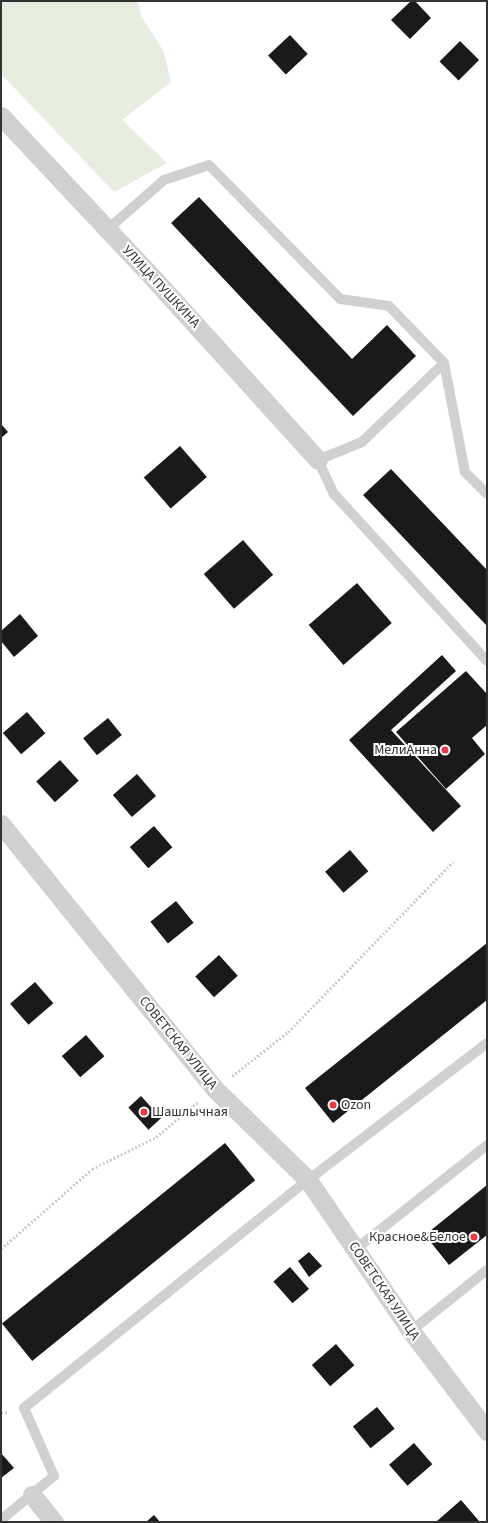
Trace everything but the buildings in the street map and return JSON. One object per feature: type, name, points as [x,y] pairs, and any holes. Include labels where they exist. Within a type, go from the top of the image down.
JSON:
[{"type":"street","name":"УЛИЦА ПУШКИНА","points":[[1,116],[108,229],[318,460]]},
{"type":"street","name":"СОВЕТСКАЯ УЛИЦА","points":[[1,824],[215,1089],[308,1180],[411,1331],[487,1431]]},
{"type":"street","points":[[32,1495],[54,1522]]},
{"type":"lane","points":[[108,229],[164,180],[209,165],[340,299],[389,306],[444,363],[465,472],[487,494]]},
{"type":"lane","points":[[444,363],[362,442],[318,460],[334,494],[487,660]]},
{"type":"lane","points":[[1,1520],[54,1476],[24,1408],[308,1180],[487,1042]]},
{"type":"lane","points":[[356,1249],[487,1145]]},
{"type":"lane","points":[[411,1331],[487,1270]]},
{"type":"path","points":[[1,1249],[92,1169],[156,1137],[288,1032],[453,862]]},
{"type":"shaded area","points":[[1,1],[138,1],[141,16],[164,52],[171,82],[122,120],[167,163],[114,192],[1,74]]},
{"type":"place","name":"МелиАнна","points":[[445,750]]},
{"type":"place","name":"Ozon","points":[[333,1105]]},
{"type":"place","name":"Шашлычная","points":[[144,1112]]},
{"type":"place","name":"Красное&Белое","points":[[474,1237]]}]
